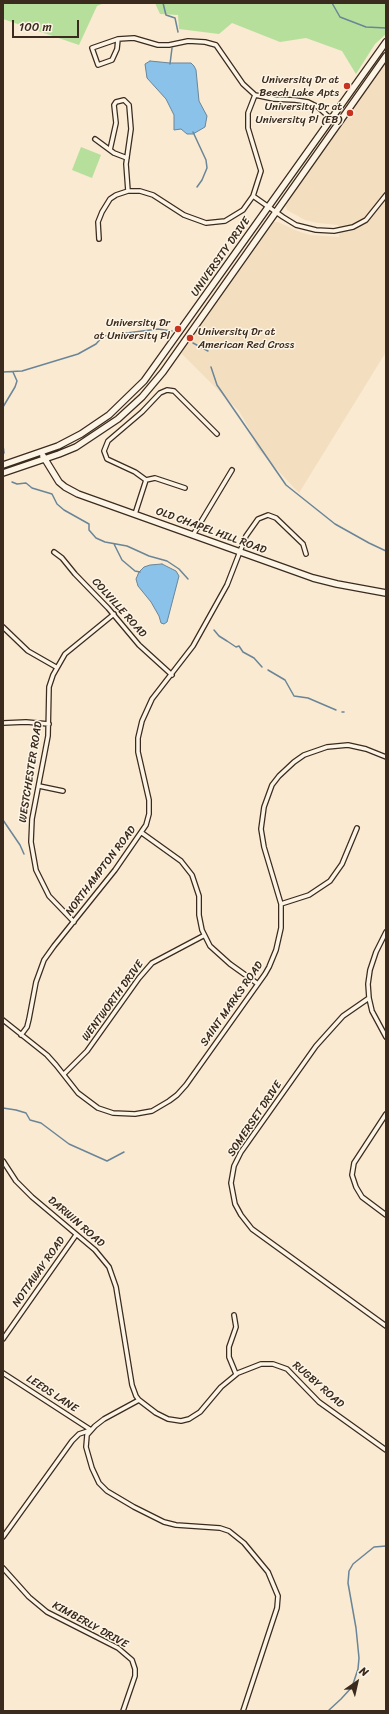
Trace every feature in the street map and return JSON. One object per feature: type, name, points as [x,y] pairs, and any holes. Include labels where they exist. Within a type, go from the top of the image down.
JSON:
[{"type":"main road","name":"UNIVERSITY DRIVE","points":[[42,452],[58,446],[91,428],[121,405],[144,381],[386,42]]},
{"type":"main road","name":"UNIVERSITY DRIVE","points":[[45,459],[70,449],[90,438],[118,419],[142,397],[163,372],[386,56]]},
{"type":"main road","name":"OLD CHAPEL HILL ROAD","points":[[42,452],[59,482],[68,490],[327,582],[386,593]]},
{"type":"main road","points":[[3,465],[42,452]]},
{"type":"main road","points":[[3,473],[45,459]]},
{"type":"street","points":[[118,39],[117,49],[112,60],[98,65],[92,48],[118,39],[134,38],[169,45],[188,41],[205,42],[216,45],[243,84],[255,95],[274,99],[308,102],[331,119]]},
{"type":"street","points":[[99,239],[98,222],[102,212],[110,199],[116,195],[128,191],[140,191],[153,195],[184,215],[206,223],[221,222],[231,218],[242,210],[253,196],[261,171],[248,128],[248,113],[255,95]]},
{"type":"street","points":[[110,150],[116,123],[114,105],[116,102],[124,100],[129,105],[132,129],[127,158],[126,180],[128,191]]},
{"type":"street","points":[[94,139],[110,150],[127,158]]},
{"type":"street","points":[[253,196],[275,212],[303,227],[323,231],[338,231],[358,225],[366,220],[386,195]]},
{"type":"street","points":[[186,488],[155,478],[146,480],[135,472],[107,459],[104,451],[108,441],[142,412],[160,393],[167,390],[174,391],[217,434]]},
{"type":"street","points":[[193,535],[232,470]]},
{"type":"street","points":[[135,514],[146,480]]},
{"type":"street","name":"NORTHAMPTON ROAD","points":[[21,1035],[27,1027],[40,969],[49,952],[111,876],[142,833],[148,819],[150,808],[148,793],[139,759],[138,734],[147,707],[193,646],[227,585],[246,536],[258,519],[268,515],[276,518],[286,527],[302,544],[306,554]]},
{"type":"street","name":"COLVILLE ROAD","points":[[54,552],[62,558],[75,574],[114,614],[139,645],[172,675]]},
{"type":"street","name":"WESTCHESTER ROAD","points":[[74,922],[49,896],[34,864],[31,834],[49,724],[49,687],[56,667],[71,648],[114,614]]},
{"type":"street","points":[[3,627],[28,650],[56,667]]},
{"type":"street","points":[[3,722],[49,724]]},
{"type":"street","name":"SAINT MARKS ROAD","points":[[3,1020],[47,1056],[64,1074],[82,1098],[98,1108],[109,1112],[135,1114],[160,1107],[182,1090],[258,984],[269,967],[276,950],[281,928],[281,904],[264,847],[261,829],[265,801],[272,785],[279,776],[304,754],[327,747],[348,745],[366,749],[386,757]]},
{"type":"street","points":[[39,786],[63,791]]},
{"type":"street","points":[[281,904],[309,895],[326,885],[334,877],[342,864],[357,828]]},
{"type":"street","points":[[142,833],[180,861],[192,875],[199,896],[199,915],[203,936],[210,946],[220,956],[258,984]]},
{"type":"street","points":[[386,932],[380,942],[370,970],[369,998],[375,1017],[386,1037]]},
{"type":"street","name":"WENTWORTH DRIVE","points":[[64,1074],[87,1051],[139,978],[152,963],[203,936]]},
{"type":"street","name":"SOMERSET DRIVE","points":[[369,998],[343,1016],[316,1046],[241,1152],[234,1166],[231,1183],[235,1204],[241,1215],[252,1229],[386,1326]]},
{"type":"street","points":[[386,1114],[354,1163],[352,1175],[356,1187],[362,1197],[386,1215]]},
{"type":"street","name":"DARWIN ROAD","points":[[3,1162],[16,1181],[32,1197],[101,1256],[112,1273],[116,1287],[132,1385],[139,1400]]},
{"type":"street","name":"NOTTAWAY ROAD","points":[[3,1339],[76,1234]]},
{"type":"street","points":[[234,1315],[236,1327],[229,1347],[229,1357],[236,1374]]},
{"type":"street","name":"RUGBY ROAD","points":[[139,1400],[162,1417],[177,1421],[185,1421],[197,1415],[221,1387],[242,1370],[261,1364],[283,1366],[291,1372],[320,1402],[386,1450]]},
{"type":"street","name":"LEEDS LANE","points":[[3,1373],[91,1430]]},
{"type":"street","points":[[3,1537],[72,1441],[80,1434],[91,1430],[116,1411],[139,1400]]},
{"type":"street","points":[[91,1430],[86,1439],[87,1450],[96,1478],[107,1491],[164,1522],[176,1525],[220,1528],[229,1531],[244,1543],[268,1572],[278,1596],[277,1608],[243,1711]]},
{"type":"street","name":"KIMBERLY DRIVE","points":[[3,1568],[29,1597],[47,1612],[118,1648],[132,1660],[135,1676],[123,1711]]},
{"type":"shaded area","points":[[386,62],[386,352],[299,493],[257,448],[251,432],[239,411],[181,353],[274,222],[278,222],[310,235],[339,237],[338,225],[305,220],[287,210],[285,205]]},
{"type":"green space","points":[[3,3],[104,3],[97,6],[79,45],[3,19]]},
{"type":"green space","points":[[155,3],[386,3],[386,34],[375,44],[356,74],[342,51],[306,38],[280,42],[232,23],[219,34],[179,29],[178,15],[160,14]]},
{"type":"green space","points":[[81,147],[101,155],[92,178],[72,170]]},
{"type":"water","points":[[150,61],[191,63],[194,66],[196,70],[199,101],[207,116],[205,127],[193,134],[187,134],[181,129],[174,130],[174,115],[166,99],[147,78],[145,64]]},
{"type":"water","points":[[162,564],[176,571],[179,576],[167,622],[164,624],[161,623],[159,616],[151,602],[138,586],[136,579],[139,572],[144,567]]},
{"type":"waterway","points":[[163,3],[166,15],[175,18],[178,32]]},
{"type":"waterway","points":[[332,3],[340,17],[366,27],[386,28]]},
{"type":"waterway","points":[[170,64],[172,48]]},
{"type":"waterway","points":[[193,132],[206,160],[207,168],[197,187]]},
{"type":"waterway","points":[[3,372],[22,371],[78,354],[96,344],[103,336],[158,329],[172,331]]},
{"type":"waterway","points":[[193,343],[208,351]]},
{"type":"waterway","points":[[211,367],[217,385],[286,485],[335,524],[386,551]]},
{"type":"waterway","points":[[3,407],[17,381],[13,372]]},
{"type":"waterway","points":[[3,445],[4,453]]},
{"type":"waterway","points":[[12,482],[17,484],[26,483],[32,488],[52,494],[57,504],[64,510],[89,524],[89,530],[96,538],[105,542],[127,546],[149,556],[167,561],[179,569],[188,579]]},
{"type":"waterway","points":[[114,544],[122,560],[135,571],[140,572]]},
{"type":"waterway","points":[[214,630],[219,636],[236,647],[239,646],[243,652],[254,658],[262,667]]},
{"type":"waterway","points":[[268,670],[285,680],[294,696],[308,698],[336,710]]},
{"type":"waterway","points":[[3,820],[20,845],[24,854]]},
{"type":"waterway","points":[[3,1108],[26,1113],[30,1120],[41,1123],[69,1144],[107,1161],[124,1152]]},
{"type":"waterway","points":[[328,1711],[352,1687],[358,1669],[359,1658],[356,1628],[348,1583],[349,1571],[353,1564],[374,1547],[386,1546]]},
{"type":"place","name":"University Dr at Beech Lake Apts","points":[[347,86]]},
{"type":"place","name":"University Dr at University Pl (EB)","points":[[350,113]]},
{"type":"place","name":"University Dr at University Pl","points":[[178,329]]},
{"type":"place","name":"University Dr at American Red Cross","points":[[190,338]]}]
